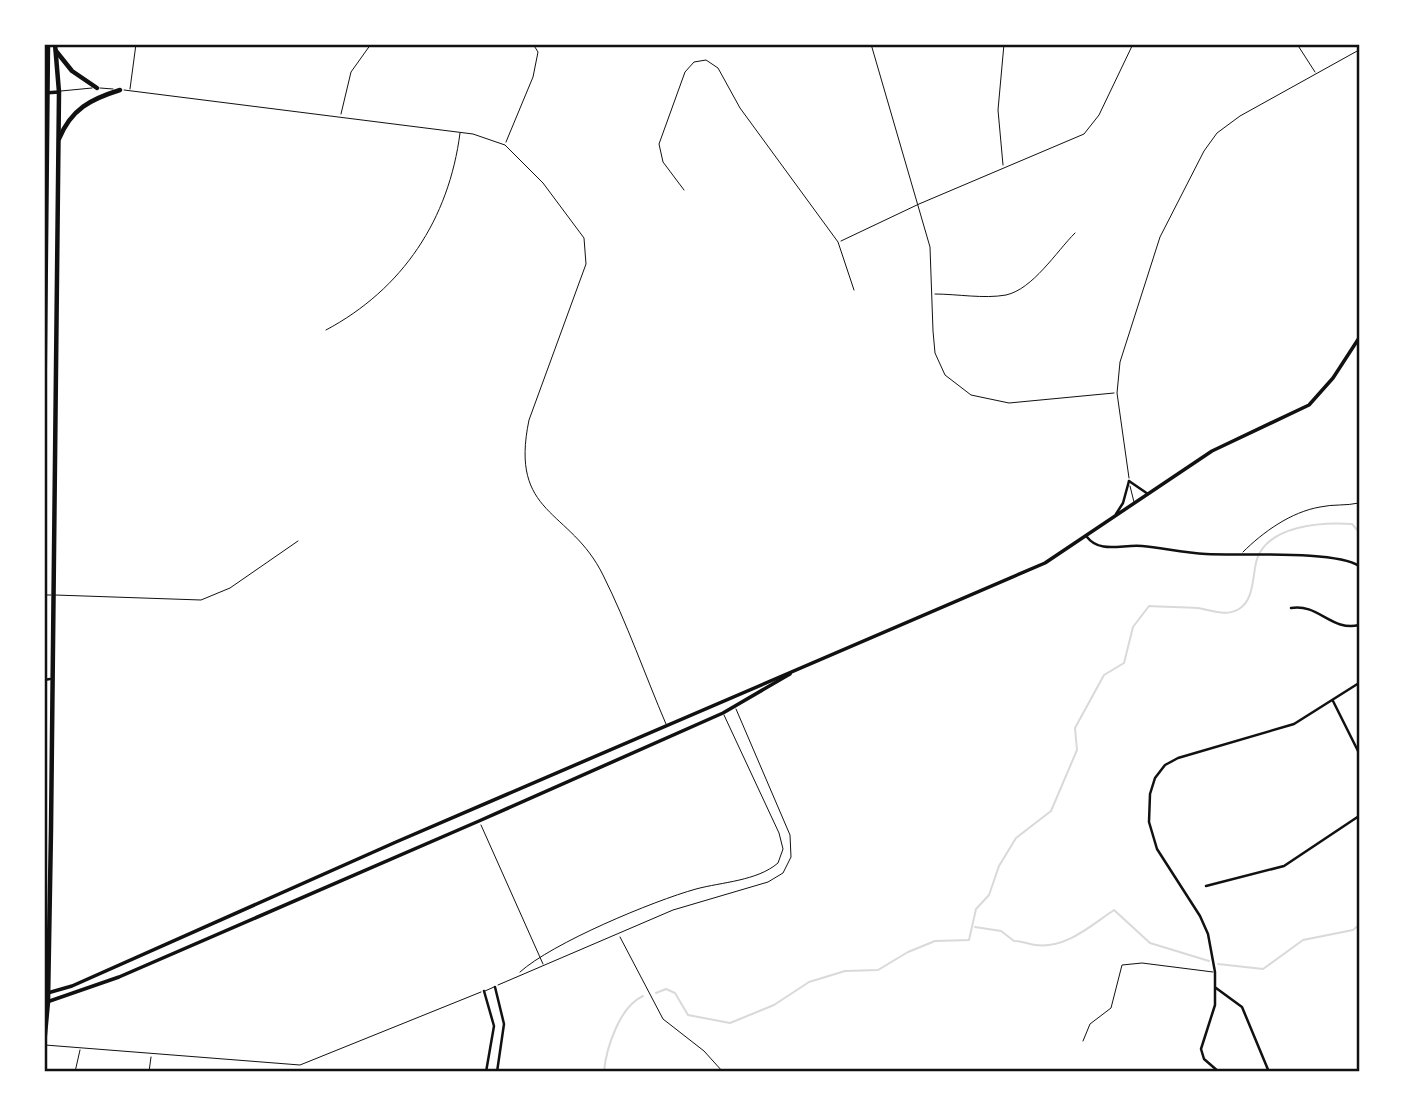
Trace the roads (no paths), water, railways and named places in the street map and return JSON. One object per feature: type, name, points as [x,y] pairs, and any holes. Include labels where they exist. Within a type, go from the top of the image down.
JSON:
[{"type":"highway","points":[[44,50],[47,44]]},
{"type":"highway","points":[[44,446],[47,44]]},
{"type":"highway","points":[[44,1045],[59,92],[55,44]]},
{"type":"highway","points":[[55,50],[72,71],[97,88]]},
{"type":"highway","points":[[58,142],[67,120],[79,107],[120,90]]},
{"type":"street","points":[[45,93],[59,92]]},
{"type":"street","points":[[46,993],[72,986],[730,697],[1045,563],[1212,451],[1309,405],[1333,378],[1359,338]]},
{"type":"street","points":[[1106,524],[1124,503],[1129,481],[1148,494]]},
{"type":"street","points":[[1087,537],[1094,545],[1103,547],[1140,546],[1204,554],[1336,558],[1359,566]]},
{"type":"street","points":[[1291,608],[1311,608],[1338,626],[1359,625]]},
{"type":"street","points":[[46,1002],[119,977],[479,821],[723,713],[794,671]]},
{"type":"street","points":[[44,680],[50,679]]},
{"type":"street","points":[[1219,1072],[1204,1059],[1201,1049],[1214,1014],[1215,972],[1203,922],[1161,855],[1151,833],[1149,798],[1155,778],[1165,765],[1178,758],[1283,728],[1333,701],[1359,683]]},
{"type":"street","points":[[1333,701],[1359,752]]},
{"type":"street","points":[[1206,886],[1284,866],[1359,816]]},
{"type":"street","points":[[297,887],[302,898]]},
{"type":"street","points":[[484,991],[494,1026],[486,1070],[497,1071],[504,1024],[495,987]]},
{"type":"street","points":[[1216,988],[1242,1007],[1269,1072]]},
{"type":"lane","points":[[130,91],[136,44]]},
{"type":"lane","points":[[341,116],[351,72],[371,44]]},
{"type":"lane","points":[[505,145],[533,77],[538,52],[533,44]]},
{"type":"lane","points":[[871,44],[919,204],[931,256],[935,353],[945,375],[971,395],[1009,403],[1117,393]]},
{"type":"lane","points":[[1003,168],[998,110],[1004,44]]},
{"type":"lane","points":[[838,242],[919,204],[1069,142],[1088,130],[1099,115],[1133,44]]},
{"type":"lane","points":[[1297,44],[1317,74]]},
{"type":"lane","points":[[1135,504],[1129,481],[1117,393],[1120,362],[1153,256],[1208,145],[1240,116],[1359,50]]},
{"type":"lane","points":[[684,190],[663,162],[659,144],[685,72],[694,62],[706,60],[718,68],[740,108],[838,242],[853,289]]},
{"type":"lane","points":[[59,92],[97,88],[341,116],[460,131],[505,145],[569,215],[583,238],[587,255],[584,272],[529,419],[525,441],[526,475],[543,506],[599,567],[666,726]]},
{"type":"lane","points":[[326,330],[370,303],[418,247],[449,192],[460,131]]},
{"type":"lane","points":[[932,293],[993,296],[1013,292],[1035,275],[1075,233]]},
{"type":"lane","points":[[1241,554],[1268,531],[1296,515],[1320,507],[1359,503]]},
{"type":"lane","points":[[44,595],[201,600],[230,588],[298,541]]},
{"type":"lane","points":[[519,973],[544,966],[620,935],[673,910],[768,883],[779,877],[789,863],[790,835],[730,697]]},
{"type":"lane","points":[[44,1045],[300,1065],[495,987],[519,973],[541,955],[667,898],[750,876],[778,863],[783,849],[779,833],[723,713]]},
{"type":"lane","points":[[479,821],[544,966]]},
{"type":"lane","points":[[620,935],[644,987],[671,1027],[704,1051],[723,1072]]},
{"type":"lane","points":[[1083,1041],[1090,1024],[1111,1008],[1122,965],[1142,963],[1215,972]]},
{"type":"lane","points":[[75,1072],[80,1048]]},
{"type":"lane","points":[[149,1072],[151,1055]]},
{"type":"waterway","points":[[656,993],[666,989],[675,993],[688,1015],[730,1023],[774,1005],[809,982],[845,971],[878,970],[908,952],[935,941],[969,940],[976,909],[989,895],[999,866],[1016,838],[1051,811],[1077,750],[1075,728],[1104,675],[1124,663],[1133,627],[1149,606],[1197,608],[1224,613],[1234,611],[1248,599],[1257,559],[1263,548],[1284,532],[1326,524],[1352,524],[1359,532]]},
{"type":"waterway","points":[[975,927],[1001,931],[1014,941],[1046,945],[1077,935],[1114,910],[1150,943],[1209,961]]},
{"type":"waterway","points":[[1218,964],[1263,969],[1303,940],[1353,930],[1359,925]]},
{"type":"waterway","points":[[604,1072],[611,1040],[621,1018],[627,1009],[643,996]]}]
